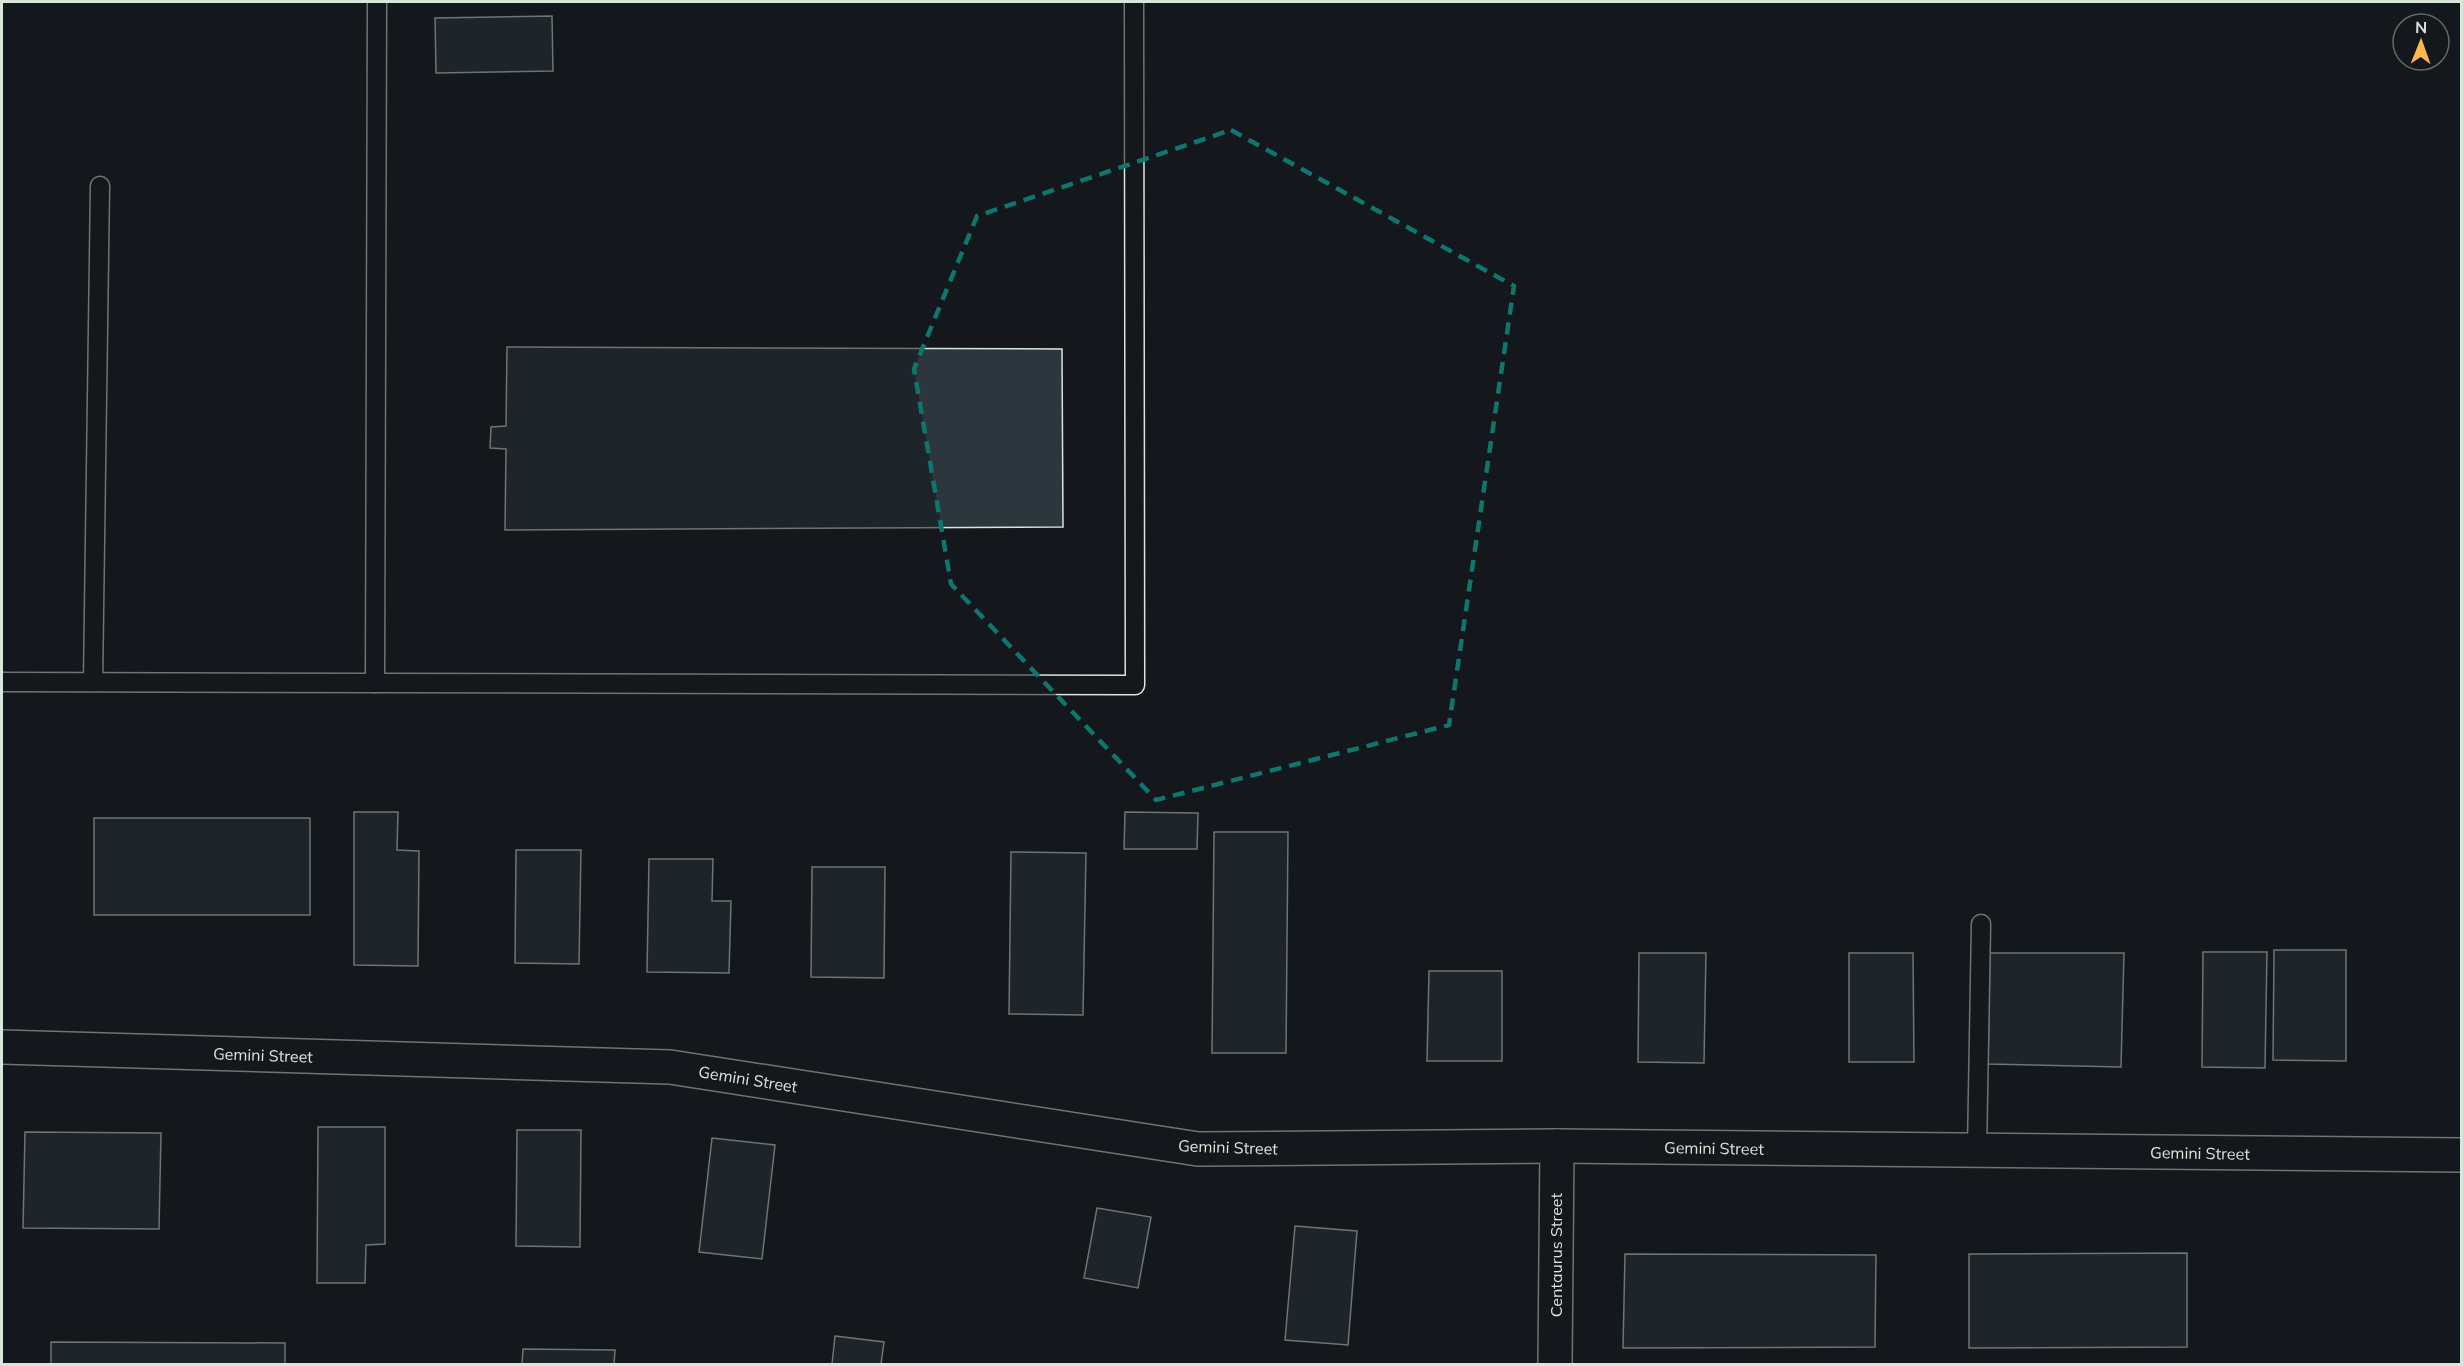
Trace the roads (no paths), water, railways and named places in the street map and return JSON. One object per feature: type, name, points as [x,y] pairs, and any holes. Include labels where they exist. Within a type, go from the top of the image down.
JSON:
[{"type":"street","name":"Gemini Street","points":[[2,1047],[670,1067],[1198,1149],[1557,1146],[2462,1155]]},
{"type":"street","name":"Centaurus Street","points":[[1555,1365],[1557,1146]]},
{"type":"lane","points":[[375,683],[377,2]]},
{"type":"lane","points":[[2,682],[1135,685],[1134,2]]},
{"type":"lane","points":[[93,682],[100,186]]},
{"type":"lane","points":[[1977,1151],[1981,924]]}]
